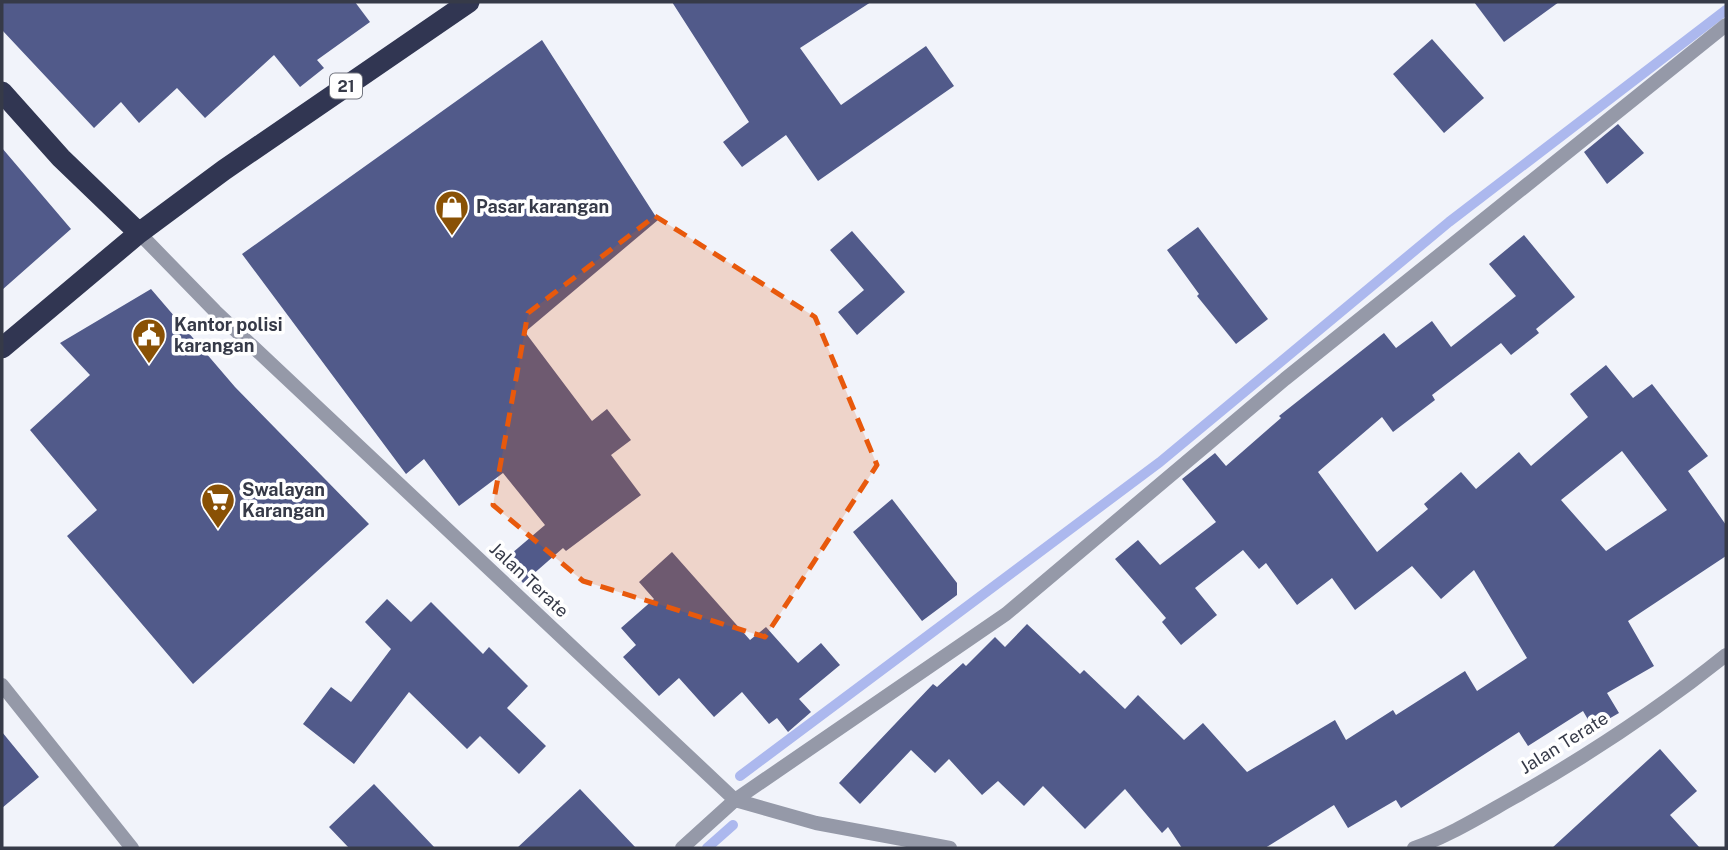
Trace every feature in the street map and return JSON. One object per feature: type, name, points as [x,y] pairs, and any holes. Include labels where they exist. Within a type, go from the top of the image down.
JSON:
[{"type":"highway","name":"21","points":[[139,233],[224,170],[469,2]]},
{"type":"highway","points":[[2,92],[61,158],[139,233],[2,348]]},
{"type":"street","points":[[682,848],[735,800],[1006,614],[1285,379],[1726,26]]},
{"type":"street","name":"Jalan Terate","points":[[139,233],[215,311],[735,800],[816,823],[950,848]]},
{"type":"street","name":"Jalan Terate","points":[[1414,848],[1442,838],[1562,770],[1689,685],[1726,655]]},
{"type":"street","points":[[2,685],[132,848]]},
{"type":"highlighted area","points":[[655,216],[815,317],[877,465],[765,637],[583,581],[493,505],[528,313]]},
{"type":"building","points":[[2,2],[355,2],[370,22],[317,60],[324,68],[300,87],[274,55],[205,118],[177,88],[139,123],[121,102],[94,128],[2,30]]},
{"type":"building","points":[[672,2],[871,2],[800,48],[841,105],[926,46],[954,86],[818,181],[786,135],[742,167],[723,142],[749,122]]},
{"type":"building","points":[[1474,2],[1559,2],[1504,42]]},
{"type":"building","points":[[1432,39],[1484,98],[1444,133],[1393,74]]},
{"type":"building","name":"Pasar karangan","points":[[542,40],[658,220],[525,332],[592,421],[607,409],[631,440],[611,455],[641,495],[566,551],[563,548],[523,583],[504,560],[545,525],[503,473],[459,506],[424,459],[406,474],[242,254]]},
{"type":"building","points":[[1618,124],[1644,153],[1607,184],[1584,152]]},
{"type":"building","points":[[2,148],[71,229],[2,290]]},
{"type":"building","points":[[1198,227],[1268,319],[1236,344],[1197,296],[1199,294],[1167,250]]},
{"type":"building","points":[[852,231],[905,292],[857,335],[838,312],[864,290],[830,250]]},
{"type":"building","points":[[1524,235],[1575,297],[1536,329],[1539,333],[1511,355],[1501,343],[1432,395],[1435,400],[1393,432],[1382,417],[1318,472],[1377,552],[1428,509],[1424,504],[1461,472],[1476,489],[1519,452],[1531,466],[1588,417],[1570,394],[1606,365],[1633,398],[1652,384],[1708,456],[1688,471],[1726,525],[1726,556],[1628,621],[1654,666],[1607,693],[1619,713],[1593,728],[1583,711],[1528,746],[1519,732],[1401,808],[1396,800],[1348,828],[1334,805],[1265,848],[1182,848],[1168,827],[1162,833],[1125,789],[1085,829],[1043,786],[1024,806],[998,781],[982,795],[949,759],[935,773],[911,750],[860,804],[839,783],[933,684],[937,687],[963,663],[966,666],[995,637],[1005,647],[1027,624],[1080,674],[1084,670],[1125,709],[1138,695],[1184,740],[1203,723],[1247,772],[1335,720],[1346,740],[1393,710],[1396,715],[1465,671],[1477,691],[1527,658],[1474,570],[1441,599],[1412,566],[1355,610],[1332,578],[1297,605],[1266,563],[1259,569],[1243,550],[1195,588],[1217,615],[1181,645],[1162,622],[1166,618],[1115,559],[1138,540],[1160,565],[1216,522],[1182,479],[1215,453],[1226,466],[1281,418],[1279,416],[1384,333],[1396,348],[1432,321],[1451,347],[1516,296],[1489,264]],"holes":[[[1622,451],[1667,510],[1606,551],[1561,500]]]},
{"type":"building","name":"Swalayan Karangan","points":[[151,289],[235,387],[369,524],[193,684],[67,536],[97,510],[30,430],[90,375],[60,343]]},
{"type":"building","points":[[892,499],[957,583],[957,595],[922,621],[853,532]]},
{"type":"building","points":[[672,552],[750,640],[766,627],[798,663],[821,643],[840,665],[799,699],[811,712],[788,732],[777,718],[769,724],[742,692],[714,717],[679,678],[659,696],[623,657],[636,645],[621,628],[654,599],[639,582]]},
{"type":"building","points":[[387,599],[411,622],[431,602],[483,654],[489,647],[528,686],[507,708],[546,746],[519,774],[480,736],[467,749],[409,692],[354,764],[303,724],[331,687],[351,702],[391,649],[365,622]]},
{"type":"building","points":[[2,732],[39,777],[2,808]]},
{"type":"building","points":[[1660,749],[1697,791],[1670,815],[1700,848],[1552,848]]},
{"type":"building","points":[[374,784],[435,848],[349,848],[329,827]]},
{"type":"building","points":[[580,789],[636,848],[517,848]]},
{"type":"waterway","points":[[740,776],[1160,462],[1449,222],[1726,10]]},
{"type":"waterway","points":[[707,848],[733,825]]},
{"type":"place","name":"Pasar karangan","points":[[452,237]]},
{"type":"place","name":"Kantor polisi karangan","points":[[149,365]]},
{"type":"place","name":"Swalayan Karangan","points":[[218,530]]}]
